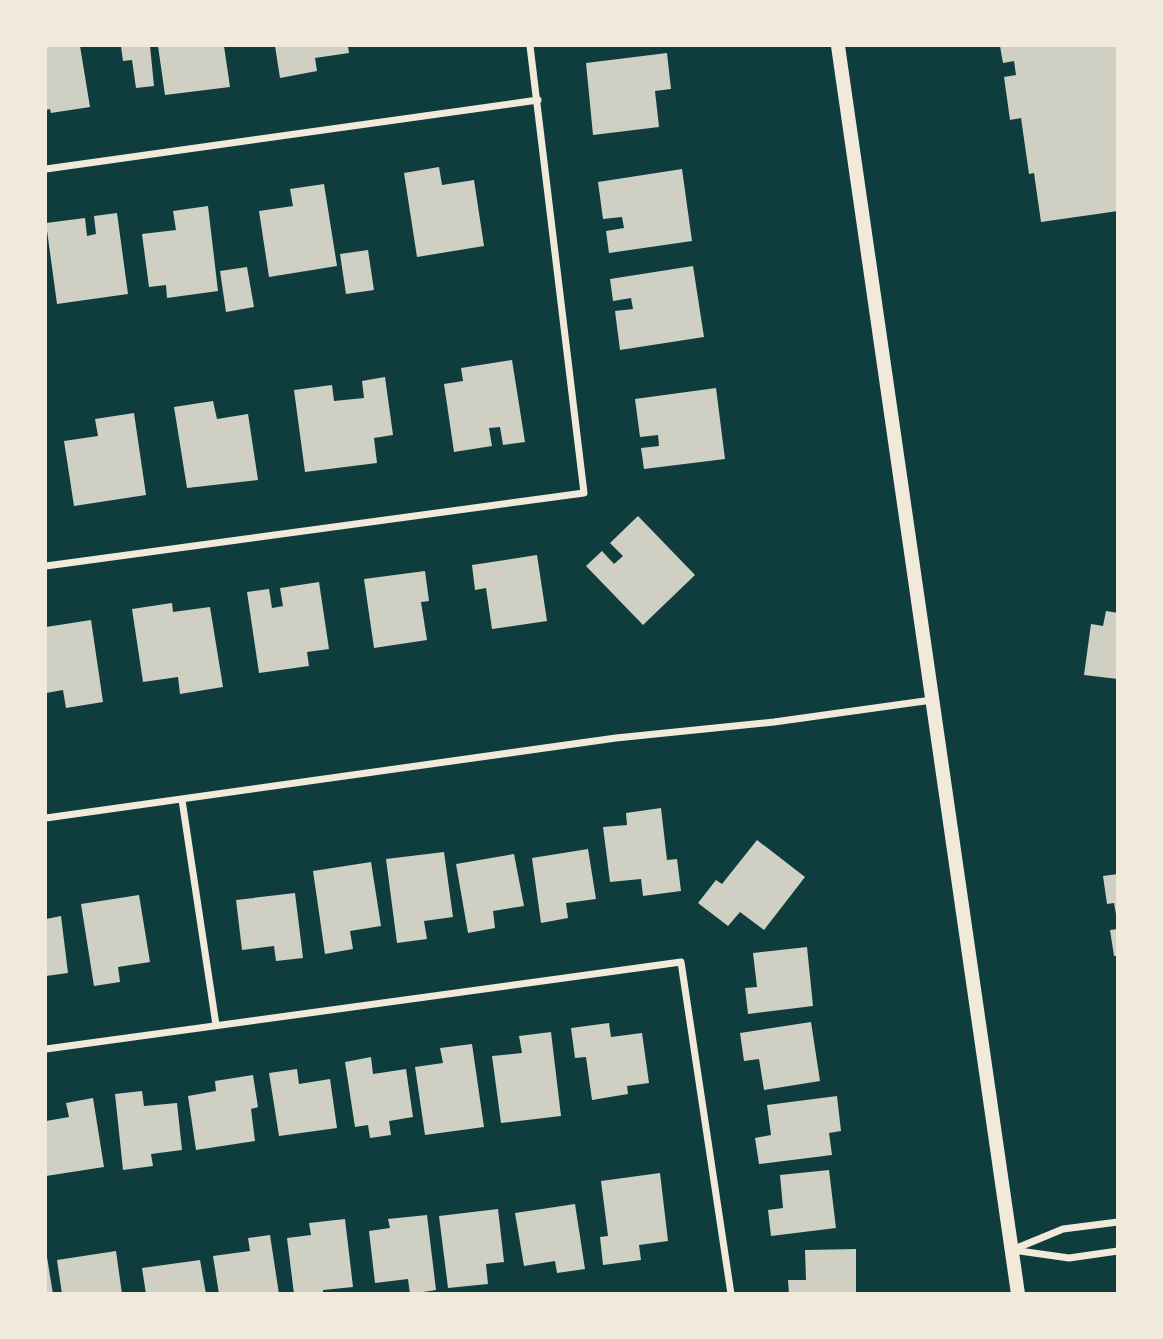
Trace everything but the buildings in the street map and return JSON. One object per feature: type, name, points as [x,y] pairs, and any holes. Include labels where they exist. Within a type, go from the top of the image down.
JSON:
[{"type":"main road","points":[[838,46],[1017,1293]]},
{"type":"street","points":[[46,566],[584,493],[530,46]]},
{"type":"street","points":[[46,169],[538,100]]},
{"type":"street","points":[[46,818],[616,738],[774,722],[932,700]]},
{"type":"street","points":[[182,800],[216,1025]]},
{"type":"street","points":[[46,1049],[681,962],[731,1293]]},
{"type":"street","points":[[1011,1250],[1063,1229],[1118,1222]]},
{"type":"street","points":[[1011,1250],[1069,1258],[1118,1251]]}]
